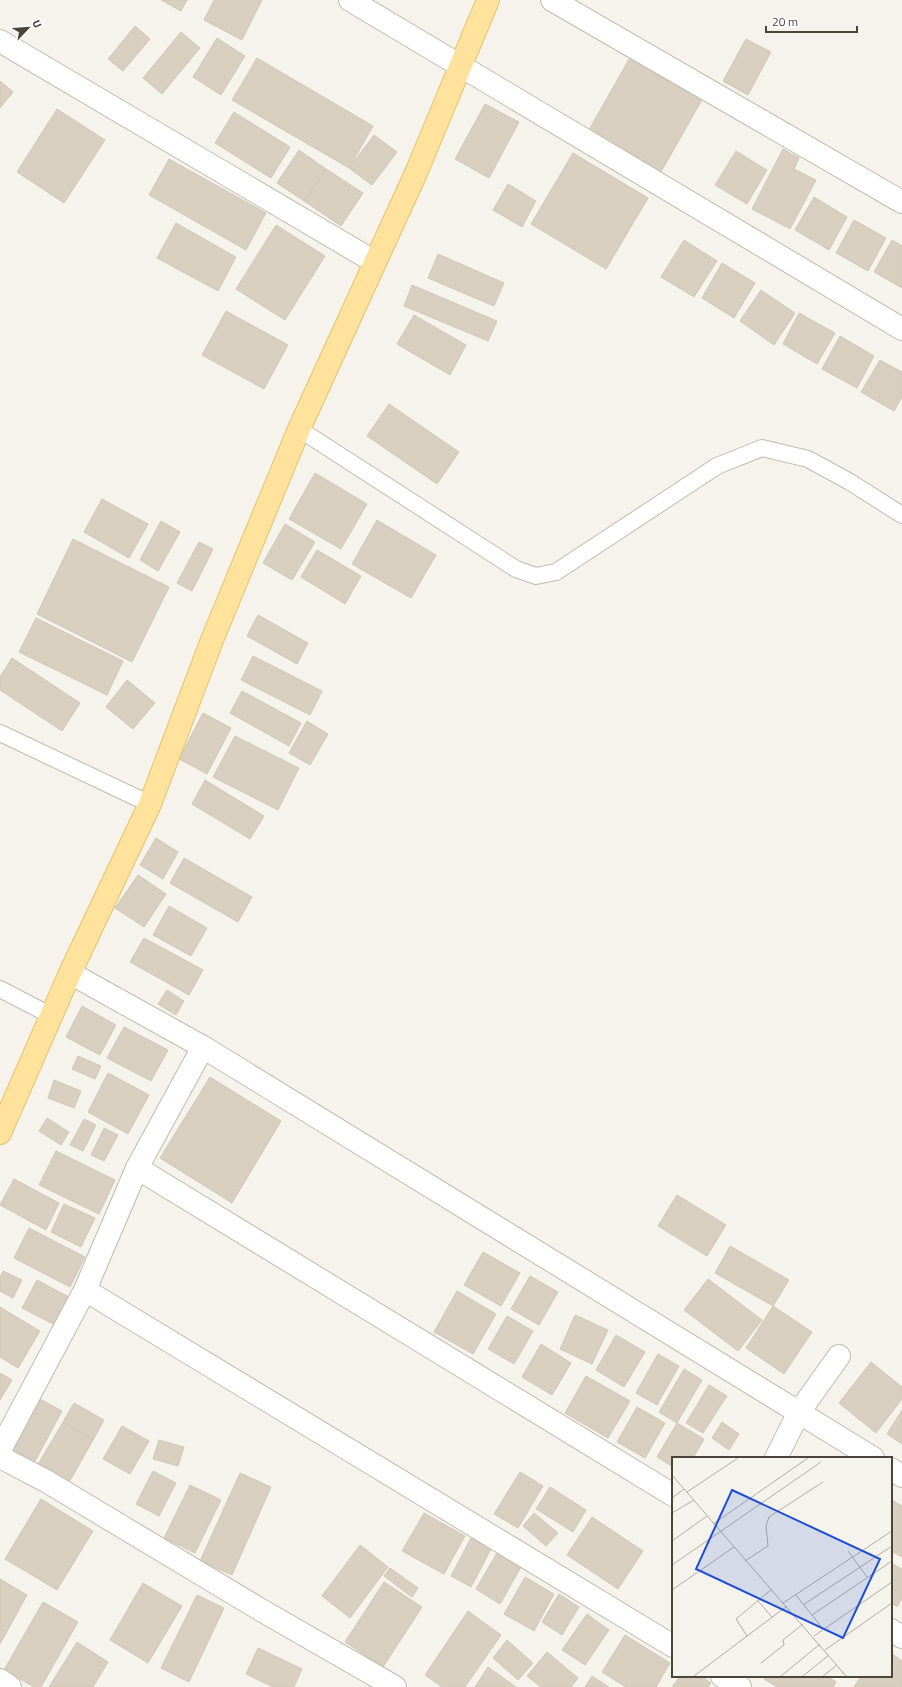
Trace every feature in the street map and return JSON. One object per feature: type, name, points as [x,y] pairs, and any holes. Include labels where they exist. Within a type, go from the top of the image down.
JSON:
[{"type":"main road","points":[[0,1133],[70,973],[150,804],[212,640],[299,429],[374,262],[416,173],[488,0]]},
{"type":"street","points":[[350,0],[902,329]]},
{"type":"street","points":[[552,0],[902,202]]},
{"type":"street","points":[[0,41],[374,262]]},
{"type":"street","points":[[70,973],[203,1047],[871,1457]]},
{"type":"street","points":[[0,1450],[85,1290],[137,1168],[203,1047]]},
{"type":"street","points":[[137,1168],[672,1494]]},
{"type":"street","points":[[85,1290],[672,1645]]},
{"type":"street","points":[[776,1457],[799,1412],[839,1356]]},
{"type":"street","points":[[0,1457],[52,1485],[261,1610],[395,1687]]},
{"type":"street","points":[[892,1470],[902,1476]]},
{"type":"street","points":[[892,1631],[902,1637]]},
{"type":"street","points":[[724,1677],[740,1687]]},
{"type":"street","points":[[0,1680],[10,1687]]},
{"type":"lane","points":[[299,429],[516,569],[536,576],[556,572],[717,466],[762,448],[808,459],[850,482],[902,515]]},
{"type":"lane","points":[[0,733],[150,804]]},
{"type":"lane","points":[[0,989],[52,1016]]},
{"type":"building","points":[[161,0],[187,0],[181,11]]},
{"type":"building","points":[[214,0],[262,0],[242,40],[204,20]]},
{"type":"building","points":[[135,26],[150,39],[123,71],[108,59]]},
{"type":"building","points":[[181,32],[200,48],[162,94],[143,78]]},
{"type":"building","points":[[217,38],[245,56],[221,95],[193,77]]},
{"type":"building","points":[[746,39],[771,52],[748,95],[723,81]]},
{"type":"building","points":[[632,54],[704,96],[661,172],[589,130]]},
{"type":"building","points":[[257,58],[373,126],[349,168],[232,100]]},
{"type":"building","points":[[0,81],[13,92],[0,108]]},
{"type":"building","points":[[485,104],[519,122],[489,178],[455,159]]},
{"type":"building","points":[[57,109],[105,140],[64,203],[17,172]]},
{"type":"building","points":[[234,112],[290,147],[271,178],[215,143]]},
{"type":"building","points":[[374,135],[397,152],[372,185],[349,168]]},
{"type":"building","points":[[783,149],[799,158],[794,169],[816,180],[790,229],[752,209]]},
{"type":"building","points":[[299,150],[326,169],[304,201],[277,183]]},
{"type":"building","points":[[736,151],[767,170],[747,204],[715,185]]},
{"type":"building","points":[[573,153],[648,198],[606,269],[531,224]]},
{"type":"building","points":[[169,159],[266,213],[246,250],[149,195]]},
{"type":"building","points":[[326,169],[363,193],[341,226],[304,201]]},
{"type":"building","points":[[508,184],[536,201],[522,227],[493,210]]},
{"type":"building","points":[[814,197],[847,217],[829,250],[795,230]]},
{"type":"building","points":[[854,220],[886,238],[868,271],[836,253]]},
{"type":"building","points":[[176,223],[236,257],[218,291],[157,258]]},
{"type":"building","points":[[276,225],[325,256],[285,320],[236,289]]},
{"type":"building","points":[[684,240],[717,261],[694,297],[661,277]]},
{"type":"building","points":[[892,240],[902,246],[902,288],[874,272]]},
{"type":"building","points":[[438,254],[504,283],[494,306],[428,278]]},
{"type":"building","points":[[722,263],[755,283],[734,318],[702,298]]},
{"type":"building","points":[[412,285],[497,321],[488,341],[404,306]]},
{"type":"building","points":[[761,290],[795,313],[774,345],[740,321]]},
{"type":"building","points":[[226,311],[288,345],[264,389],[202,355]]},
{"type":"building","points":[[799,313],[835,333],[817,364],[783,344]]},
{"type":"building","points":[[414,315],[466,345],[450,375],[397,344]]},
{"type":"building","points":[[840,336],[874,356],[857,388],[822,369]]},
{"type":"building","points":[[880,360],[902,372],[902,397],[894,411],[861,392]]},
{"type":"building","points":[[389,404],[459,452],[437,484],[367,436]]},
{"type":"building","points":[[315,473],[367,504],[341,549],[289,519]]},
{"type":"building","points":[[102,499],[148,524],[129,558],[84,532]]},
{"type":"building","points":[[377,520],[436,555],[411,598],[352,564]]},
{"type":"building","points":[[161,521],[180,532],[158,571],[140,560]]},
{"type":"building","points":[[285,524],[315,542],[292,580],[263,563]]},
{"type":"building","points":[[73,539],[169,587],[132,662],[37,614]]},
{"type":"building","points":[[199,542],[213,549],[192,591],[177,583]]},
{"type":"building","points":[[317,550],[361,576],[345,604],[301,577]]},
{"type":"building","points":[[258,615],[308,643],[297,664],[247,636]]},
{"type":"building","points":[[36,618],[123,661],[107,695],[19,652]]},
{"type":"building","points":[[253,656],[322,691],[310,715],[241,680]]},
{"type":"building","points":[[12,658],[80,703],[62,731],[0,690],[0,677]]},
{"type":"building","points":[[127,680],[155,703],[133,729],[106,707]]},
{"type":"building","points":[[242,691],[301,723],[289,746],[230,713]]},
{"type":"building","points":[[203,713],[231,728],[207,774],[179,759]]},
{"type":"building","points":[[307,721],[328,734],[310,765],[289,753]]},
{"type":"building","points":[[235,736],[299,768],[278,810],[213,777]]},
{"type":"building","points":[[205,780],[264,816],[250,839],[192,804]]},
{"type":"building","points":[[156,838],[178,852],[163,879],[140,865]]},
{"type":"building","points":[[184,858],[252,897],[238,922],[170,883]]},
{"type":"building","points":[[138,875],[166,894],[144,927],[115,908]]},
{"type":"building","points":[[169,906],[207,928],[191,956],[153,935]]},
{"type":"building","points":[[144,938],[203,970],[189,995],[130,962]]},
{"type":"building","points":[[167,990],[184,1001],[176,1015],[158,1004]]},
{"type":"building","points":[[82,1006],[116,1025],[100,1055],[66,1037]]},
{"type":"building","points":[[124,1027],[168,1050],[151,1081],[107,1058]]},
{"type":"building","points":[[78,1056],[101,1066],[95,1079],[72,1069]]},
{"type":"building","points":[[108,1073],[149,1095],[128,1134],[88,1112]]},
{"type":"building","points":[[210,1077],[281,1121],[232,1203],[160,1158]]},
{"type":"building","points":[[54,1080],[81,1091],[74,1108],[48,1098]]},
{"type":"building","points":[[47,1118],[69,1132],[61,1145],[39,1131]]},
{"type":"building","points":[[84,1119],[96,1125],[83,1151],[70,1145]]},
{"type":"building","points":[[104,1128],[118,1135],[104,1161],[91,1155]]},
{"type":"building","points":[[56,1151],[115,1180],[99,1214],[39,1185]]},
{"type":"building","points":[[14,1179],[59,1203],[46,1230],[0,1205]]},
{"type":"building","points":[[677,1195],[726,1225],[707,1256],[658,1226]]},
{"type":"building","points":[[64,1204],[95,1218],[81,1247],[51,1232]]},
{"type":"building","points":[[29,1228],[85,1257],[70,1287],[14,1258]]},
{"type":"building","points":[[730,1246],[789,1280],[773,1306],[715,1273]]},
{"type":"building","points":[[483,1252],[520,1273],[501,1306],[464,1285]]},
{"type":"building","points":[[3,1271],[22,1280],[13,1298],[0,1291],[0,1277]]},
{"type":"building","points":[[530,1276],[558,1292],[539,1325],[511,1309]]},
{"type":"building","points":[[708,1279],[762,1320],[738,1351],[684,1310]]},
{"type":"building","points":[[37,1280],[69,1297],[55,1325],[22,1308]]},
{"type":"building","points":[[457,1291],[496,1314],[473,1354],[434,1332]]},
{"type":"building","points":[[773,1306],[812,1332],[784,1374],[746,1348]]},
{"type":"building","points":[[0,1307],[40,1331],[18,1368],[0,1357]]},
{"type":"building","points":[[575,1315],[608,1330],[592,1364],[560,1349]]},
{"type":"building","points":[[507,1316],[533,1331],[514,1364],[488,1349]]},
{"type":"building","points":[[616,1335],[645,1352],[624,1387],[596,1370]]},
{"type":"building","points":[[541,1344],[571,1363],[552,1395],[522,1377]]},
{"type":"building","points":[[658,1354],[679,1366],[657,1405],[636,1393]]},
{"type":"building","points":[[871,1362],[902,1387],[902,1399],[876,1433],[839,1403]]},
{"type":"building","points":[[684,1369],[702,1380],[677,1423],[659,1412]]},
{"type":"building","points":[[0,1373],[12,1380],[0,1400]]},
{"type":"building","points":[[586,1376],[630,1401],[608,1438],[565,1413]]},
{"type":"building","points":[[709,1385],[727,1396],[703,1433],[686,1423]]},
{"type":"building","points":[[38,1398],[62,1411],[35,1461],[11,1449]]},
{"type":"building","points":[[74,1403],[104,1420],[93,1440],[63,1422]]},
{"type":"building","points":[[637,1407],[665,1423],[645,1458],[617,1442]]},
{"type":"building","points":[[902,1410],[902,1444],[887,1434]]},
{"type":"building","points":[[63,1422],[93,1440],[68,1484],[37,1466]]},
{"type":"building","points":[[722,1422],[739,1434],[729,1450],[712,1438]]},
{"type":"building","points":[[677,1423],[704,1439],[694,1457],[672,1457],[672,1466],[657,1457]]},
{"type":"building","points":[[122,1426],[149,1441],[130,1474],[103,1459]]},
{"type":"building","points":[[159,1440],[184,1447],[178,1466],[153,1459]]},
{"type":"building","points":[[153,1471],[176,1483],[159,1516],[136,1504]]},
{"type":"building","points":[[520,1472],[543,1486],[518,1528],[494,1514]]},
{"type":"building","points":[[240,1473],[271,1487],[232,1575],[200,1561]]},
{"type":"building","points":[[190,1485],[221,1500],[195,1553],[164,1538]]},
{"type":"building","points":[[550,1487],[586,1510],[573,1532],[536,1509]]},
{"type":"building","points":[[41,1499],[93,1531],[57,1590],[5,1559]]},
{"type":"building","points":[[892,1500],[902,1506],[902,1557],[892,1552]]},
{"type":"building","points":[[424,1513],[465,1536],[444,1574],[402,1551]]},
{"type":"building","points":[[534,1513],[558,1533],[546,1546],[523,1526]]},
{"type":"building","points":[[592,1517],[643,1551],[618,1589],[567,1555]]},
{"type":"building","points":[[471,1538],[491,1549],[471,1587],[451,1576]]},
{"type":"building","points":[[360,1545],[388,1567],[350,1618],[322,1596]]},
{"type":"building","points":[[497,1553],[521,1567],[500,1604],[476,1589]]},
{"type":"building","points":[[892,1564],[902,1569],[902,1598],[897,1607],[892,1604]]},
{"type":"building","points":[[390,1568],[418,1588],[412,1597],[384,1576]]},
{"type":"building","points":[[525,1577],[554,1594],[534,1631],[504,1614]]},
{"type":"building","points":[[0,1579],[27,1595],[0,1644]]},
{"type":"building","points":[[384,1582],[422,1607],[383,1667],[345,1642]]},
{"type":"building","points":[[143,1583],[182,1606],[148,1663],[110,1640]]},
{"type":"building","points":[[559,1594],[579,1607],[562,1635],[542,1622]]},
{"type":"building","points":[[197,1595],[224,1608],[189,1682],[161,1668]]},
{"type":"building","points":[[43,1602],[78,1622],[41,1687],[34,1687],[4,1670]]},
{"type":"building","points":[[468,1611],[501,1635],[465,1687],[442,1687],[425,1675]]},
{"type":"building","points":[[587,1614],[609,1630],[585,1665],[562,1650]]},
{"type":"building","points":[[625,1635],[670,1663],[656,1687],[626,1687],[602,1672]]},
{"type":"building","points":[[507,1640],[533,1663],[518,1680],[493,1658]]},
{"type":"building","points":[[77,1642],[108,1662],[93,1687],[49,1687]]},
{"type":"building","points":[[258,1648],[302,1669],[294,1687],[273,1687],[246,1674]]},
{"type":"building","points":[[547,1652],[578,1678],[571,1687],[541,1687],[527,1676]]},
{"type":"building","points":[[892,1654],[902,1661],[902,1687],[854,1687],[860,1677],[892,1677]]},
{"type":"building","points":[[488,1667],[516,1687],[475,1687]]},
{"type":"building","points":[[592,1676],[609,1687],[585,1687]]},
{"type":"building","points":[[679,1677],[702,1677],[711,1683],[708,1687],[672,1687]]},
{"type":"building","points":[[765,1677],[828,1677],[836,1682],[833,1687],[777,1687],[764,1679]]}]
